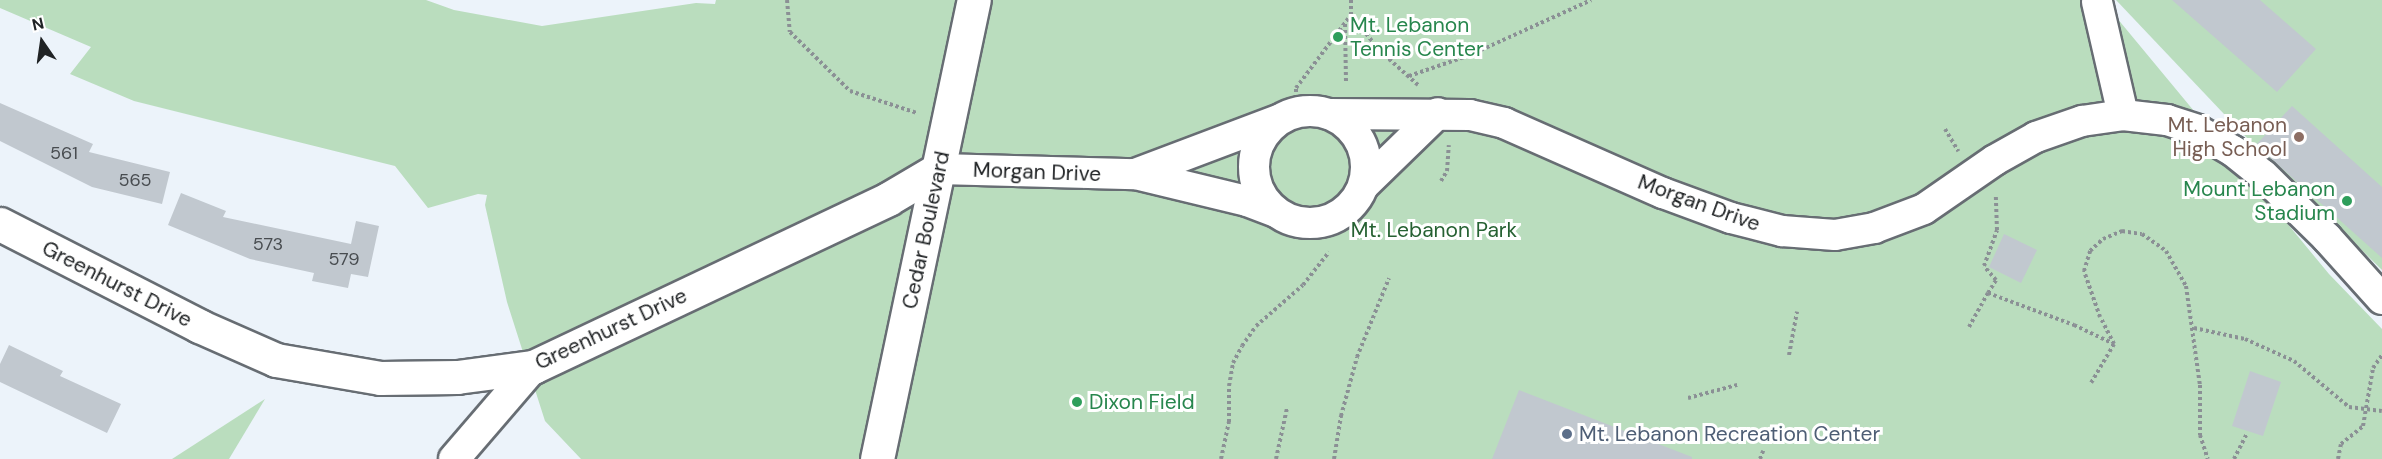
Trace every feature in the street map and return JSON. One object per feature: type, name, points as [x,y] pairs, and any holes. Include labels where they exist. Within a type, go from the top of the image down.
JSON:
[{"type":"street","name":"Cedar Boulevard","points":[[877,459],[974,0]]},
{"type":"street","points":[[2097,3],[2123,115]]},
{"type":"street","points":[[1364,185],[1366,168],[1364,150],[1356,135],[1343,122],[1329,114],[1312,111],[1288,116],[1267,131],[1258,147],[1254,165],[1256,183],[1264,199],[1276,212],[1292,220],[1309,223],[1327,221],[1342,213],[1355,200],[1364,185],[1437,114]]},
{"type":"street","name":"Morgan Drive","points":[[1329,114],[1470,115],[1504,123],[1663,193],[1731,218],[1782,231],[1835,235],[1874,228],[1924,209],[1995,160],[2036,137],[2082,121],[2123,115],[2167,120],[2197,130],[2233,151],[2263,175],[2327,238],[2382,299]]},
{"type":"street","name":"Morgan Drive","points":[[1135,174],[1288,116]]},
{"type":"street","name":"Morgan Drive","points":[[939,169],[1135,174],[1247,201],[1276,212]]},
{"type":"street","name":"Greenhurst Drive","points":[[0,224],[199,326],[276,360],[380,378],[457,376],[533,367],[888,199],[939,169]]},
{"type":"street","points":[[454,459],[533,367]]},
{"type":"path","points":[[787,0],[790,32],[850,91],[917,113]]},
{"type":"path","points":[[1288,116],[1296,88],[1351,15],[1351,0]]},
{"type":"path","points":[[1409,76],[1470,55],[1591,0]]},
{"type":"path","points":[[1351,15],[1380,51],[1409,76],[1437,114],[1447,171],[1441,181]]},
{"type":"path","points":[[1345,23],[1346,83]]},
{"type":"path","points":[[1945,129],[1963,159]]},
{"type":"path","points":[[1969,327],[1996,280],[1984,266],[1997,230],[1995,187]]},
{"type":"path","points":[[2114,344],[2100,317],[2084,271],[2090,251],[2103,239],[2122,231],[2142,234],[2166,251],[2186,285],[2194,328],[2200,385],[2200,435],[2208,459]]},
{"type":"path","points":[[1221,459],[1230,414],[1229,386],[1233,363],[1256,326],[1303,285],[1329,252]]},
{"type":"path","points":[[1335,459],[1341,416],[1357,357],[1389,278]]},
{"type":"path","points":[[1988,293],[2054,316],[2114,344]]},
{"type":"path","points":[[1789,355],[1797,312]]},
{"type":"path","points":[[2194,328],[2245,339],[2294,361],[2349,407],[2366,411],[2382,411]]},
{"type":"path","points":[[2091,383],[2114,344]]},
{"type":"path","points":[[2338,459],[2342,444],[2363,426],[2373,368],[2382,355]]},
{"type":"path","points":[[1688,398],[1737,385]]},
{"type":"path","points":[[1276,459],[1287,408]]},
{"type":"path","points":[[2234,459],[2246,435]]},
{"type":"path","points":[[1760,459],[1763,451]]},
{"type":"green space","name":"Mt. Lebanon Park","points":[[0,0],[426,0],[454,10],[542,26],[696,3],[715,4],[716,0],[2102,0],[2329,274],[2382,329],[2382,459],[581,459],[545,421],[507,302],[485,205],[487,195],[478,194],[428,208],[395,166],[134,101],[70,74],[91,47],[0,8]]},
{"type":"green space","name":"Mount Lebanon Stadium","points":[[2116,0],[2382,0],[2382,270],[2242,133]]},
{"type":"green space","points":[[265,399],[229,459],[172,459]]},
{"type":"building","points":[[2172,0],[2260,0],[2316,49],[2277,92]]},
{"type":"building","points":[[0,103],[93,144],[89,152],[170,172],[162,204],[92,187],[0,141]]},
{"type":"building","points":[[2292,106],[2382,187],[2382,258],[2256,145]]},
{"type":"building","points":[[181,193],[226,211],[223,217],[351,244],[356,221],[379,226],[368,277],[351,274],[348,288],[312,281],[314,273],[250,259],[168,225]]},
{"type":"building","points":[[2004,234],[2037,250],[2021,283],[1989,267]]},
{"type":"building","points":[[9,345],[63,371],[60,376],[121,404],[107,433],[0,382],[0,364]]},
{"type":"building","points":[[2250,371],[2281,382],[2263,436],[2232,426]]},
{"type":"building","name":"Mt. Lebanon Recreation Center","points":[[1519,390],[1692,457],[1692,459],[1492,459]]},
{"type":"place","name":"Mt. Lebanon Tennis Center","points":[[1338,37]]},
{"type":"place","name":"Mt. Lebanon High School","points":[[2299,137]]},
{"type":"place","name":"Mount Lebanon Stadium","points":[[2347,201]]},
{"type":"place","name":"Dixon Field","points":[[1077,402]]},
{"type":"place","name":"Mt. Lebanon Recreation Center","points":[[1567,434]]}]
